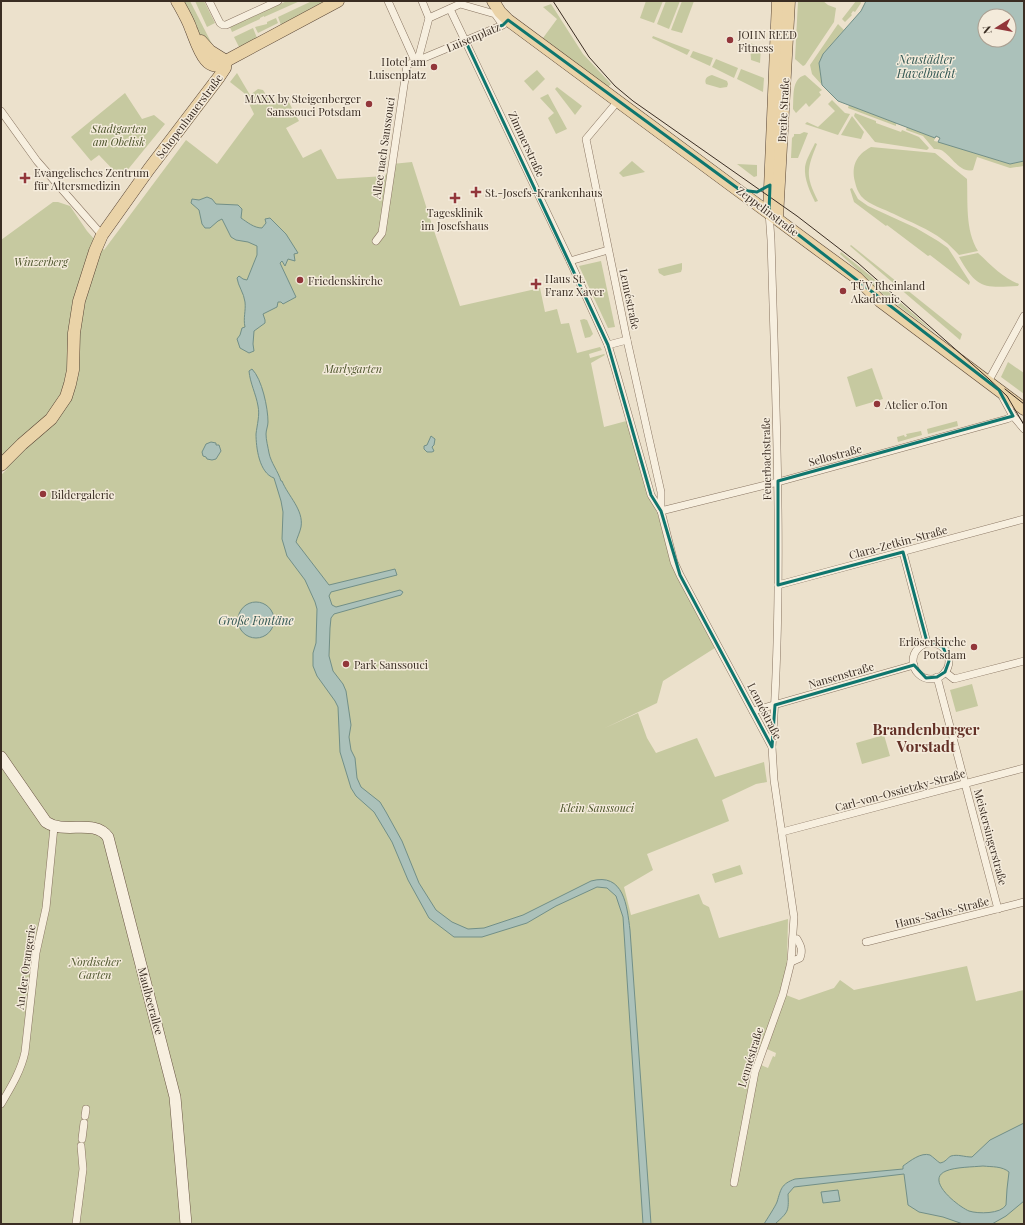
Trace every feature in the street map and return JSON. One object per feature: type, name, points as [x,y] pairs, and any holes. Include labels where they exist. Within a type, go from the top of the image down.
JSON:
[{"type":"main road","points":[[177,1],[191,29],[200,52],[210,64],[217,66],[226,61]]},
{"type":"main road","name":"Schopenhauerstraße","points":[[1,465],[22,444],[51,419],[66,397],[73,370],[75,327],[79,301],[95,251],[102,235],[149,169],[220,77],[225,68],[226,61],[338,1]]},
{"type":"main road","name":"Luisenplatz","points":[[493,1],[504,20]]},
{"type":"main road","name":"Breite Straße","points":[[773,215],[770,185],[778,1]]},
{"type":"main road","name":"Breite Straße","points":[[773,215],[789,1]]},
{"type":"main road","name":"Zeppelinstraße","points":[[504,20],[740,190],[856,278],[880,301],[1024,409]]},
{"type":"main road","points":[[740,190],[757,192],[770,185]]},
{"type":"street","points":[[209,1],[220,23],[223,25],[278,1]]},
{"type":"street","points":[[388,1],[417,59]]},
{"type":"street","points":[[417,59],[429,18],[422,1]]},
{"type":"street","points":[[429,18],[460,3],[495,14],[504,20]]},
{"type":"street","name":"Zimmerstraße","points":[[450,9],[555,229],[608,345]]},
{"type":"street","name":"Luisenplatz","points":[[417,59],[503,25],[504,20]]},
{"type":"street","name":"Allee nach Sanssouci","points":[[376,241],[382,233],[407,65],[417,59]]},
{"type":"street","name":"Lennéstraße","points":[[618,101],[586,139],[608,250],[661,492],[661,511],[674,562],[772,747],[774,780],[794,917],[802,952],[800,958],[791,962]]},
{"type":"street","points":[[1,111],[37,161],[102,235]]},
{"type":"street","name":"Feuerbachstraße","points":[[772,747],[775,705],[778,585],[778,482],[771,240],[773,215]]},
{"type":"street","points":[[570,261],[608,250]]},
{"type":"street","points":[[988,382],[1024,316]]},
{"type":"street","points":[[608,345],[627,340]]},
{"type":"street","name":"Lennéstraße","points":[[608,345],[651,495],[661,511]]},
{"type":"street","points":[[999,390],[1013,416],[1024,429]]},
{"type":"street","name":"Sellostraße","points":[[661,511],[778,482],[1008,419],[1013,416]]},
{"type":"street","name":"Clara-Zetkin-Straße","points":[[778,585],[1024,519]]},
{"type":"street","points":[[903,552],[927,643]]},
{"type":"street","points":[[927,643],[938,644],[946,651],[949,662],[945,672],[937,678],[926,678],[916,670],[914,665],[915,654],[927,643]]},
{"type":"street","points":[[945,672],[954,679],[1024,661]]},
{"type":"street","name":"Nansenstraße","points":[[775,705],[914,665]]},
{"type":"street","name":"Meistersingerstraße","points":[[937,678],[998,909]]},
{"type":"street","points":[[753,711],[775,705]]},
{"type":"street","points":[[1,757],[42,818],[54,827]]},
{"type":"street","name":"Carl-von-Ossietzky-Straße","points":[[782,832],[1024,768]]},
{"type":"street","name":"An der Orangerie","points":[[1,1104],[23,1064],[36,953],[47,902],[54,827]]},
{"type":"street","name":"Maulbeerallee","points":[[54,827],[96,828],[105,833],[108,837],[175,1097],[186,1224]]},
{"type":"street","name":"Hans-Sachs-Straße","points":[[866,942],[1024,902]]},
{"type":"street","name":"Lennéstraße","points":[[734,1183],[755,1072],[783,994],[798,938]]},
{"type":"street","points":[[76,1224],[83,1169],[82,1143],[85,1116]]},
{"type":"highlighted area","points":[[508,20],[740,190],[757,192],[770,185],[769,212],[999,390],[1013,416],[778,481],[778,585],[903,552],[927,642],[943,647],[949,661],[945,672],[937,677],[926,678],[914,665],[775,705],[772,747],[680,575],[661,511],[651,495],[608,345],[465,40],[503,25]]},
{"type":"green space","points":[[182,1],[190,1],[216,52],[205,44]]},
{"type":"green space","points":[[195,1],[204,1],[215,23],[207,27]]},
{"type":"green space","points":[[287,1],[300,1],[264,16],[232,32],[230,27]]},
{"type":"green space","points":[[312,1],[325,1],[281,25],[278,17]]},
{"type":"green space","points":[[646,1],[663,1],[654,23],[640,18]]},
{"type":"green space","points":[[666,1],[680,1],[669,29],[657,24]]},
{"type":"green space","points":[[682,1],[694,1],[682,33],[671,30]]},
{"type":"green space","points":[[798,1],[823,1],[836,8],[834,22],[803,66],[795,59]]},
{"type":"green space","points":[[856,1],[860,1],[861,3],[855,12],[853,11],[851,14],[852,15],[845,22],[842,19]]},
{"type":"green space","points":[[551,4],[583,54],[611,84],[608,87],[543,38],[557,19],[543,7]]},
{"type":"green space","points":[[276,18],[278,23],[258,33],[255,27],[267,24],[267,22]]},
{"type":"green space","points":[[838,24],[844,30],[823,54],[819,63],[822,85],[812,74],[810,65]]},
{"type":"green space","points":[[253,28],[257,38],[239,47],[234,37]]},
{"type":"green space","points":[[653,36],[690,50],[687,55],[652,38]]},
{"type":"green space","points":[[750,43],[761,47],[760,63],[751,60]]},
{"type":"green space","points":[[693,51],[713,58],[710,66],[690,57]]},
{"type":"green space","points":[[716,59],[738,68],[734,78],[712,67]]},
{"type":"green space","points":[[741,69],[764,78],[763,92],[737,79]]},
{"type":"green space","points":[[537,70],[545,79],[533,91],[524,81]]},
{"type":"green space","name":"Park Sanssouci","points":[[237,73],[250,95],[258,89],[263,90],[272,104],[286,97],[299,121],[286,128],[303,158],[321,149],[337,179],[385,176],[392,164],[412,162],[460,306],[540,288],[545,312],[557,309],[561,324],[569,323],[577,353],[600,347],[602,350],[589,354],[590,358],[605,355],[591,363],[604,427],[630,420],[651,495],[674,562],[718,646],[663,681],[657,703],[605,728],[638,713],[647,738],[656,753],[697,738],[715,777],[764,762],[767,782],[756,784],[722,800],[729,821],[647,854],[653,870],[624,887],[631,915],[699,894],[703,904],[709,907],[719,938],[788,919],[787,962],[784,979],[752,1073],[758,1074],[761,1065],[768,1068],[773,1056],[775,1057],[776,1053],[767,1049],[786,995],[799,1000],[834,988],[840,980],[854,990],[967,966],[976,1001],[1024,990],[1024,1224],[1,1224],[1,475],[7,469],[1,463],[1,240],[53,202],[58,202],[70,206],[87,231],[104,250],[186,140],[217,164],[254,114],[244,93],[230,82]]},
{"type":"green space","points":[[712,75],[727,81],[727,87],[720,88],[706,84],[706,78]]},
{"type":"green space","points":[[805,75],[822,90],[819,92],[821,95],[809,107],[806,103],[796,113],[793,109],[795,84],[797,80]]},
{"type":"green space","points":[[557,87],[582,106],[575,115],[555,89]]},
{"type":"green space","name":"Stadtgarten am Obelisk","points":[[125,93],[142,119],[154,115],[165,124],[121,178],[99,155],[91,161],[71,137]]},
{"type":"green space","points":[[548,94],[567,129],[556,134],[548,118],[554,113],[540,98]]},
{"type":"green space","points":[[832,100],[845,113],[850,114],[838,135],[805,124],[807,122],[818,127],[835,111],[828,104]]},
{"type":"green space","points":[[849,105],[896,123],[896,126],[848,108]]},
{"type":"green space","points":[[855,113],[876,121],[876,123],[901,132],[902,130],[919,137],[929,148],[927,150],[875,142],[854,116]]},
{"type":"green space","points":[[852,116],[864,132],[861,139],[841,135]]},
{"type":"green space","points":[[907,127],[935,138],[934,141],[1010,164],[1024,161],[1024,166],[1010,168],[977,157],[973,170],[964,169],[944,152],[934,149],[923,136],[906,130]]},
{"type":"green space","points":[[804,132],[808,133],[798,158],[791,158],[792,138],[794,134]]},
{"type":"green space","points":[[815,143],[817,144],[809,166],[809,178],[818,201],[815,202],[805,176],[805,167]]},
{"type":"green space","points":[[871,147],[935,153],[967,179],[969,225],[978,251],[959,255],[947,243],[932,232],[864,199],[857,189],[854,176],[854,166],[858,157]]},
{"type":"green space","points":[[632,161],[645,172],[623,177],[619,173]]},
{"type":"green space","points":[[737,164],[757,165],[757,176],[754,177]]},
{"type":"green space","points":[[852,188],[858,199],[868,206],[916,228],[948,248],[970,282],[969,285],[930,255],[928,256],[854,202],[850,189]]},
{"type":"green space","points":[[851,245],[962,334],[960,340],[850,246]]},
{"type":"green space","points":[[841,252],[935,333],[876,289],[840,254]]},
{"type":"green space","points":[[978,253],[1003,275],[1019,284],[1018,286],[997,287],[982,284],[977,281],[965,268],[959,257]]},
{"type":"green space","points":[[601,261],[615,327],[608,328],[579,266]]},
{"type":"green space","points":[[682,263],[681,272],[664,276],[659,273],[658,269]]},
{"type":"green space","points":[[580,320],[587,320],[593,334],[590,337],[585,338]]},
{"type":"green space","points":[[1008,362],[1024,373],[1024,394],[1001,377]]},
{"type":"green space","points":[[872,368],[883,399],[856,407],[847,377]]},
{"type":"green space","points":[[957,421],[958,426],[928,434],[927,429]]},
{"type":"green space","points":[[921,431],[922,435],[898,442],[897,437],[904,435],[905,437],[907,436],[906,434]]},
{"type":"green space","points":[[972,684],[978,706],[956,712],[950,690]]},
{"type":"green space","points":[[884,735],[890,756],[862,764],[856,743]]},
{"type":"green space","points":[[740,865],[743,874],[715,883],[712,874]]},
{"type":"water","name":"Neustädter Havelbucht","points":[[866,1],[1024,1],[1024,161],[1010,164],[938,142],[940,138],[936,136],[935,138],[838,101],[822,85],[819,63],[823,54],[861,11]]},
{"type":"water","points":[[207,197],[212,199],[216,204],[238,205],[242,209],[241,218],[256,227],[262,228],[266,223],[265,219],[270,218],[286,234],[298,253],[294,254],[295,261],[288,259],[285,266],[282,261],[280,263],[296,297],[283,304],[278,302],[277,307],[263,314],[265,323],[254,331],[254,351],[249,353],[240,348],[237,339],[242,328],[245,327],[245,302],[237,278],[239,276],[247,280],[257,255],[257,246],[231,237],[222,219],[210,228],[205,228],[202,224],[199,210],[191,203],[192,199],[199,200]]},
{"type":"water","points":[[252,369],[259,380],[266,402],[268,422],[266,436],[270,457],[281,481],[295,503],[300,515],[301,527],[296,542],[329,585],[395,569],[397,575],[331,592],[329,596],[332,605],[336,607],[400,590],[403,592],[401,595],[334,614],[331,618],[329,656],[333,671],[343,684],[346,691],[351,725],[349,737],[351,750],[355,758],[357,778],[361,787],[380,802],[386,812],[402,841],[419,883],[436,910],[452,922],[468,929],[484,928],[523,915],[591,881],[611,881],[622,893],[630,930],[651,1224],[643,1224],[623,917],[616,896],[607,888],[597,887],[556,906],[527,923],[482,937],[454,937],[429,918],[408,880],[392,842],[374,812],[356,796],[351,788],[340,752],[338,707],[317,676],[313,666],[313,653],[316,643],[317,609],[305,580],[287,556],[282,539],[283,512],[281,501],[274,478],[265,471],[259,459],[256,434],[259,409],[249,371]]},
{"type":"water","points":[[431,436],[435,439],[432,447],[434,451],[427,452],[424,449],[424,446],[427,445]]},
{"type":"water","points":[[211,442],[219,445],[221,451],[216,459],[212,460],[203,456],[202,452],[206,444]]},
{"type":"water","name":"Große Fontäne","points":[[260,602],[269,607],[273,613],[273,627],[269,633],[260,638],[252,638],[243,633],[239,627],[238,616],[243,607],[249,603]]},
{"type":"water","points":[[1024,1123],[1024,1201],[1006,1216],[992,1224],[963,1224],[943,1217],[919,1212],[908,1205],[904,1174],[794,1187],[788,1194],[788,1208],[785,1214],[775,1224],[764,1224],[776,1204],[784,1185],[795,1179],[903,1169],[903,1166],[909,1162],[927,1154],[940,1163],[954,1155],[972,1157],[990,1140]],"holes":[[[983,1166],[1000,1168],[1009,1172],[1006,1205],[994,1212],[978,1213],[964,1209],[946,1193],[941,1187],[939,1180],[940,1175],[946,1171],[959,1168]]]},
{"type":"water","points":[[838,1190],[840,1201],[823,1203],[821,1192]]},
{"type":"tram line","points":[[553,1],[589,57],[615,86],[633,101],[797,216],[858,263],[1007,396],[1024,425]]},
{"type":"tram line","points":[[1005,389],[1024,404]]},
{"type":"place","name":"JOHN REED Fitness","points":[[730,40]]},
{"type":"place","name":"Hotel am Luisenplatz","points":[[434,67]]},
{"type":"place","name":"MAXX by Steigenberger Sanssouci Potsdam","points":[[369,104]]},
{"type":"place","name":"Evangelisches Zentrum für Altersmedizin","points":[[25,178]]},
{"type":"place","name":"St.-Josefs-Krankenhaus","points":[[476,192]]},
{"type":"place","name":"Tagesklinik im Josefshaus","points":[[455,198]]},
{"type":"place","name":"Friedenskirche","points":[[300,280]]},
{"type":"place","name":"Haus St. Franz Xaver","points":[[536,284]]},
{"type":"place","name":"TÜV Rheinland Akademie","points":[[843,291]]},
{"type":"place","name":"Atelier o.Ton","points":[[877,404]]},
{"type":"place","name":"Bildergalerie","points":[[43,494]]},
{"type":"place","name":"Erlöserkirche Potsdam","points":[[974,647]]},
{"type":"place","name":"Park Sanssouci","points":[[346,664]]},
{"type":"district","name":"Brandenburger Vorstadt","points":[[926,738]]},
{"type":"park label","name":"Winzerberg","points":[[41,261]]},
{"type":"park label","name":"Marlygarten","points":[[353,368]]},
{"type":"park label","name":"Klein Sanssouci","points":[[597,807]]},
{"type":"park label","name":"Nordischer Garten","points":[[95,967]]}]
